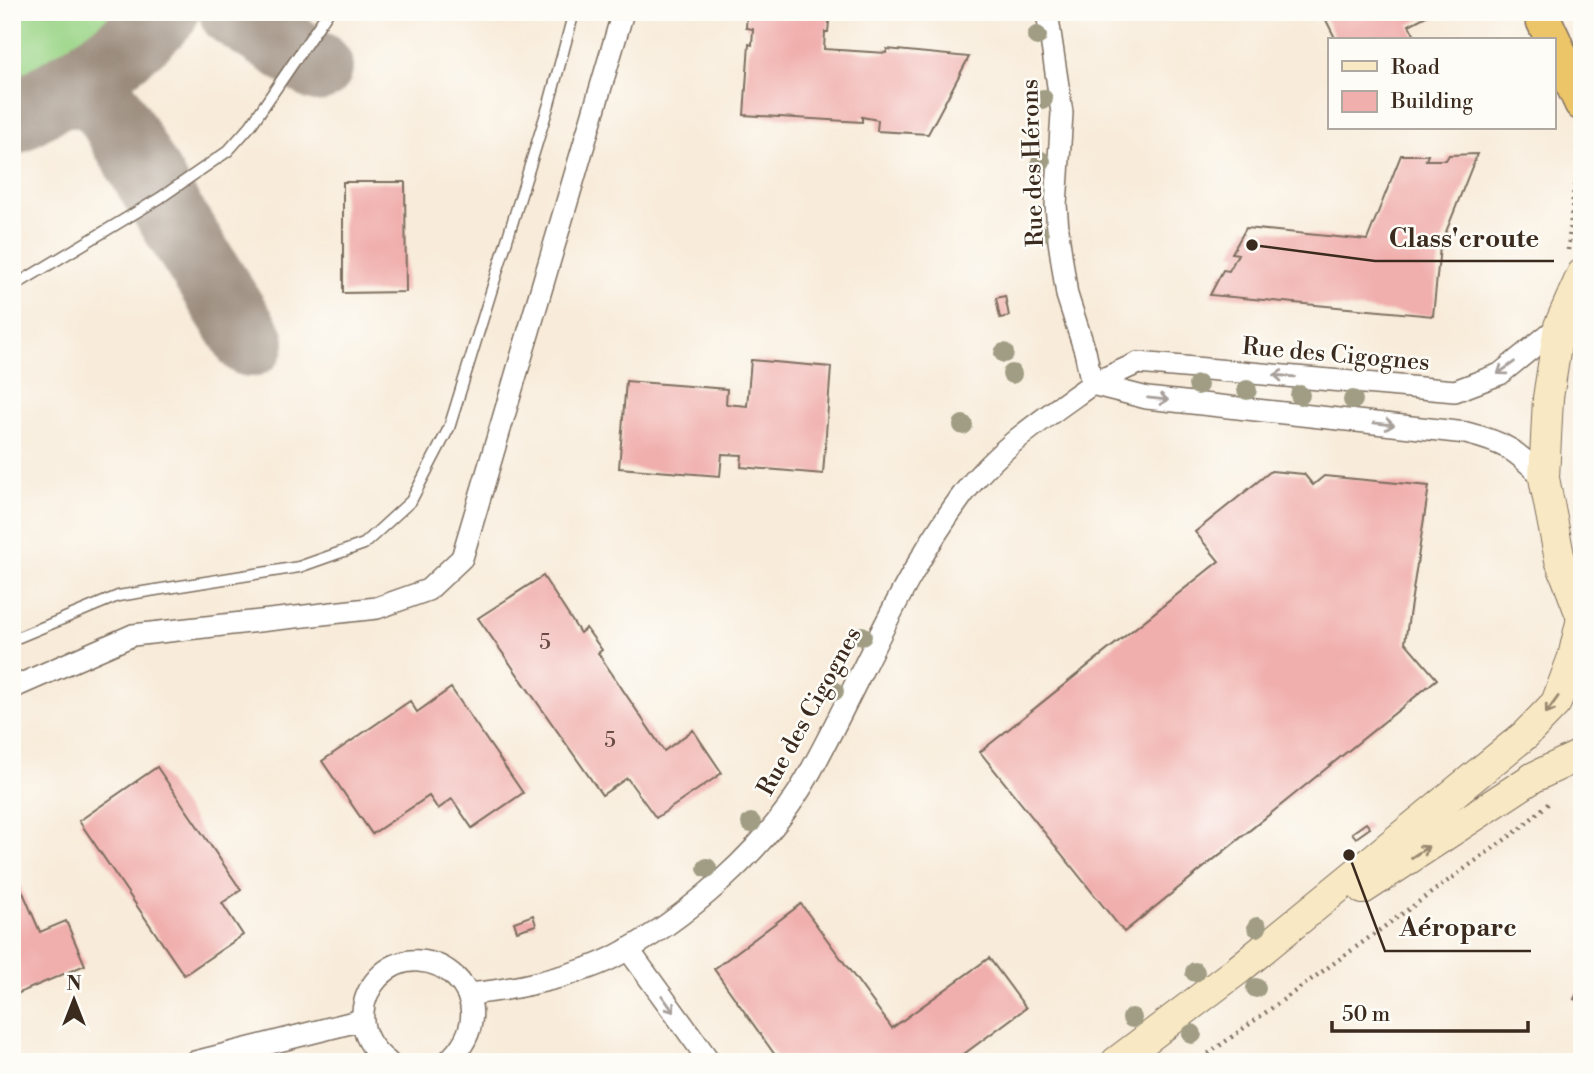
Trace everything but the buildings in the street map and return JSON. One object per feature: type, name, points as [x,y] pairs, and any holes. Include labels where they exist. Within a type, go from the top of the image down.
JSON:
[{"type":"highway","points":[[1540,12],[1552,38]]},
{"type":"highway","points":[[1556,47],[1582,103]]},
{"type":"main road","points":[[1116,1062],[1239,969],[1525,735],[1556,703],[1573,657],[1582,618],[1560,560],[1544,478],[1548,398],[1559,326],[1582,274]]},
{"type":"main road","points":[[1239,969],[1534,777],[1582,754]]},
{"type":"street","points":[[12,688],[134,635],[377,608],[428,590],[462,558],[623,12]]},
{"type":"street","name":"Rue des Hérons","points":[[1047,12],[1062,113],[1056,205],[1059,241],[1067,295],[1092,383]]},
{"type":"street","name":"Rue des Cigognes","points":[[468,994],[500,992],[610,959],[652,936],[693,905],[742,860],[783,814],[807,778],[925,551],[965,491],[1010,443],[1092,383],[1138,363],[1455,391],[1500,374],[1559,326]]},
{"type":"street","points":[[1092,383],[1147,398],[1466,433],[1496,440],[1518,453],[1544,478]]},
{"type":"street","points":[[628,949],[710,1062]]},
{"type":"street","points":[[388,1062],[367,1039],[362,1020],[364,1002],[372,985],[384,971],[401,963],[419,961],[435,964],[449,971],[460,981],[468,994],[472,1013],[470,1032],[461,1049],[447,1062]]},
{"type":"street","points":[[195,1062],[362,1020]]},
{"type":"lane","points":[[12,287],[160,198],[228,151],[267,104],[328,12]]},
{"type":"lane","points":[[12,640],[118,596],[299,567],[364,544],[411,501],[449,428],[545,117],[574,12]]},
{"type":"path","points":[[1197,1062],[1521,828],[1551,801]]},
{"type":"green space","points":[[12,12],[133,12],[128,18],[12,89]]},
{"type":"taxiway","points":[[12,120],[112,58],[148,29],[164,12]]},
{"type":"taxiway","points":[[234,12],[318,67]]},
{"type":"taxiway","points":[[58,93],[84,93],[94,96],[108,108],[160,198],[250,342]]},
{"type":"place","name":"Class'croute","points":[[1252,245]]},
{"type":"place","name":"Aéroparc","points":[[1349,855]]}]
